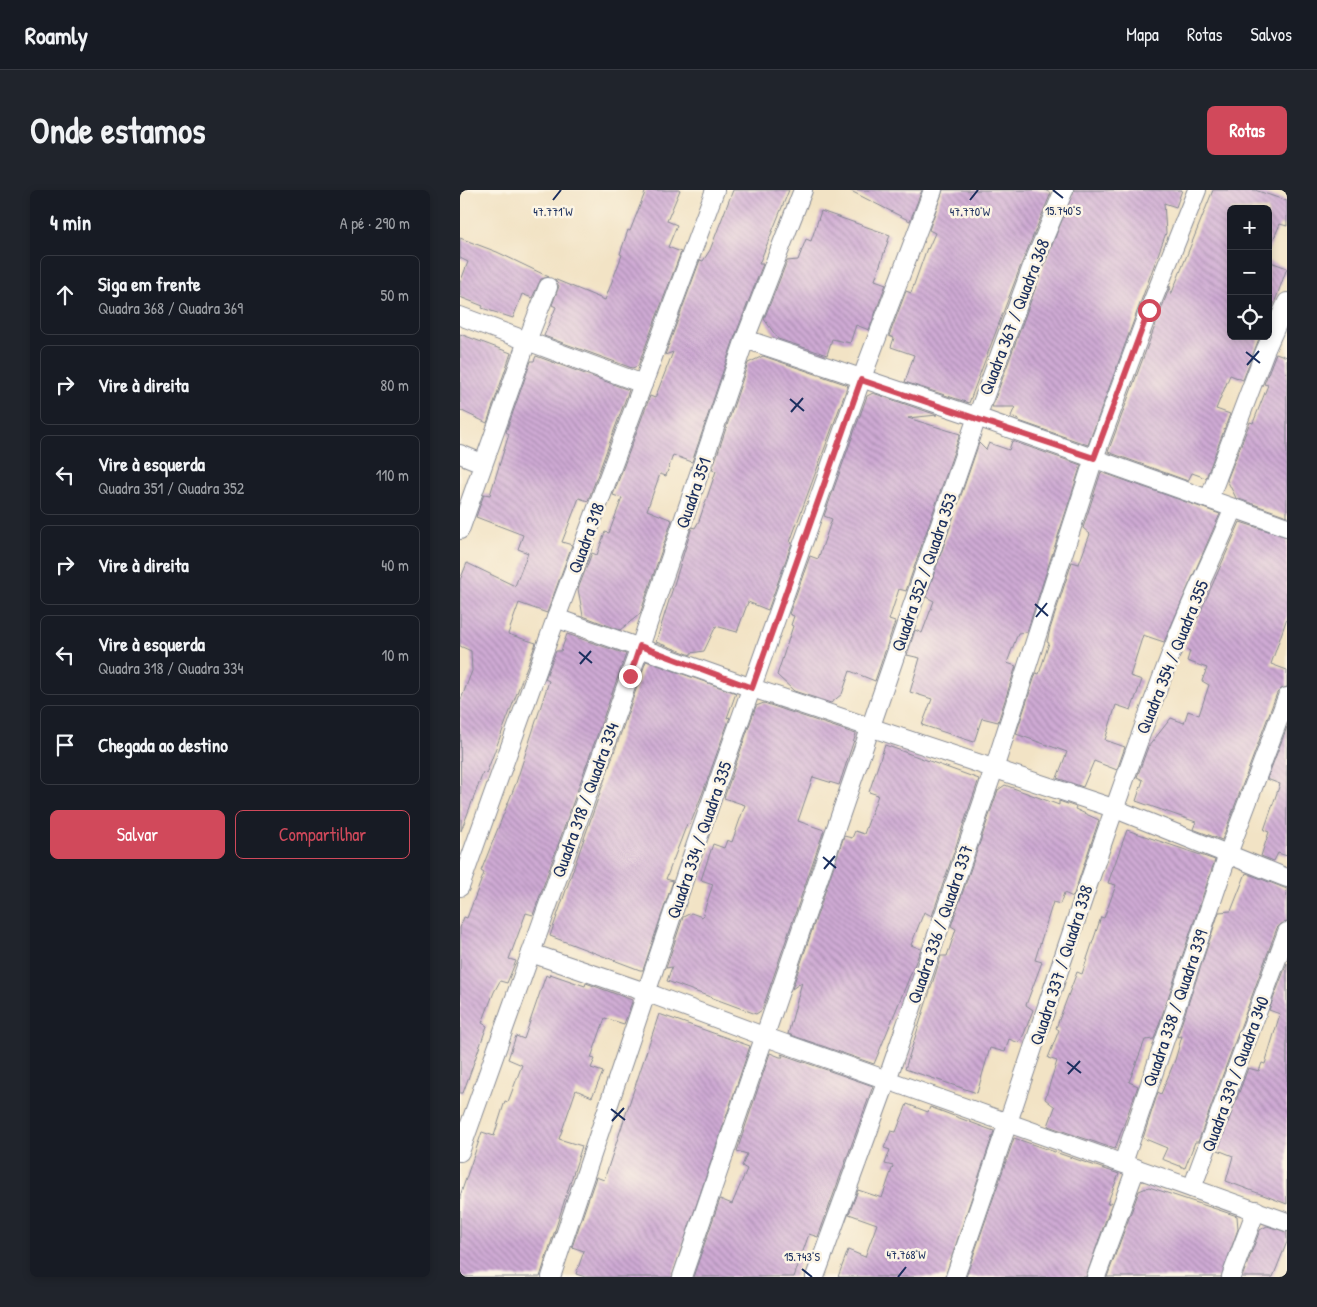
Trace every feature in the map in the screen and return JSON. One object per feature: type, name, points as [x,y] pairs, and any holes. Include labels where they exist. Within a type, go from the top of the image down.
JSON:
[{"type":"street","name":"Quadra 318","points":[[460,887],[556,618],[716,190]]},
{"type":"street","name":"Quadra 351","points":[[640,646],[745,339],[802,190]]},
{"type":"street","name":"Quadra 334 / Quadra 335","points":[[551,1277],[648,993],[696,844],[861,380],[933,190]]},
{"type":"street","name":"Quadra 367 / Quadra 368","points":[[977,417],[1032,269],[1064,190]]},
{"type":"street","name":"Quadra 336 / Quadra 337","points":[[816,1277],[887,1080],[994,769],[1094,458],[1149,310],[1197,190]]},
{"type":"street","points":[[460,530],[482,462],[526,340],[548,287]]},
{"type":"street","points":[[1209,499],[1265,351],[1287,302]]},
{"type":"street","points":[[460,316],[643,384]]},
{"type":"street","points":[[745,339],[861,380],[977,417],[1287,527]]},
{"type":"street","name":"Quadra 352 / Quadra 353","points":[[682,1277],[872,728],[977,417]]},
{"type":"street","points":[[460,454],[482,462]]},
{"type":"street","name":"Quadra 354 / Quadra 355","points":[[1113,808],[1172,649],[1234,508]]},
{"type":"street","points":[[556,618],[640,646],[752,688],[1113,808],[1287,878]]},
{"type":"street","name":"Quadra 318 / Quadra 334","points":[[460,1152],[640,646]]},
{"type":"street","name":"Quadra 338 / Quadra 339","points":[[1096,1277],[1129,1165],[1228,854],[1287,697]]},
{"type":"street","name":"Quadra 337 / Quadra 338","points":[[955,1277],[1009,1123],[1113,808]]},
{"type":"street","name":"Quadra 339 / Quadra 340","points":[[1192,1188],[1287,932]]},
{"type":"street","points":[[531,953],[648,993],[766,1037],[1287,1222]]},
{"type":"street","points":[[1231,1277],[1256,1210]]},
{"type":"building","points":[[646,190],[680,190],[667,221],[677,225],[668,247],[681,252],[638,366],[632,368],[544,336],[556,307],[552,305],[559,286],[554,279],[605,300],[622,255],[620,254],[628,230],[630,231]]},
{"type":"building","points":[[733,190],[789,190],[759,264],[763,264],[735,336],[692,462],[673,455],[666,476],[660,474],[647,510],[672,520],[640,614],[620,630],[583,616],[578,589],[592,553],[597,555],[605,532],[609,533],[622,498],[613,495],[650,396],[655,398],[673,352],[665,355],[700,260],[703,261],[710,250]]},
{"type":"building","points":[[849,190],[922,190],[910,221]]},
{"type":"building","points":[[943,190],[1044,190],[1051,193],[1021,265],[969,403],[905,382],[914,355],[891,347],[894,338],[889,336],[906,291],[911,293],[927,248],[935,233],[929,230]]},
{"type":"building","points":[[1074,190],[1182,190],[1176,207],[1164,203],[1166,233],[1088,445],[1019,421],[1019,419],[1011,416],[1015,407],[992,407],[1041,273]]},
{"type":"building","points":[[1213,190],[1255,190],[1287,201],[1287,226],[1280,224],[1272,243],[1272,205],[1227,205],[1227,340],[1258,340],[1243,380],[1230,375],[1216,409],[1230,414],[1206,478],[1192,473],[1188,481],[1108,452],[1170,286],[1171,295]]},
{"type":"building","points":[[821,211],[890,235],[875,280],[886,284],[869,330],[856,325],[850,343],[832,339],[827,355],[778,339],[764,319],[787,261],[798,260],[806,239],[811,241]]},
{"type":"building","points":[[460,238],[497,252],[549,277],[541,279],[532,298],[522,294],[513,318],[482,308],[483,306],[460,297],[460,283],[468,262],[460,258]]},
{"type":"building","points":[[1272,262],[1287,268],[1272,309]]},
{"type":"building","points":[[460,334],[511,353],[487,423],[460,410]]},
{"type":"building","points":[[1276,353],[1287,357],[1287,516],[1236,498],[1227,480],[1250,422],[1253,423],[1268,385],[1264,384]]},
{"type":"building","points":[[536,356],[629,390],[588,501],[579,498],[562,542],[572,545],[547,613],[519,603],[508,634],[536,643],[486,774],[483,773],[461,831],[460,702],[472,671],[471,651],[460,646],[460,580],[467,563],[515,586],[528,553],[518,549],[523,535],[476,517],[484,494],[490,495],[509,434],[506,432],[531,361],[534,361]]},
{"type":"building","points":[[763,356],[848,385],[790,542],[792,543],[768,610],[748,602],[737,632],[716,626],[704,651],[691,653],[691,655],[656,642],[692,527],[695,528],[699,521],[716,471],[712,470],[748,363]]},
{"type":"building","points":[[873,393],[937,415],[908,418],[960,434],[906,591],[899,589],[889,620],[895,622],[875,681],[850,671],[842,694],[831,703],[794,691],[777,675],[793,626],[791,625],[794,616],[789,614],[810,556],[818,559],[832,519],[824,516],[867,396]]},
{"type":"building","points":[[1012,441],[1081,465],[1027,632],[1018,633],[1007,663],[1016,666],[998,722],[982,718],[974,742],[922,725],[932,699],[910,692],[920,658],[907,655],[915,630],[922,633],[934,601],[926,597],[979,443],[986,450],[989,443],[1009,450]]},
{"type":"building","points":[[1101,472],[1220,514],[1164,642],[1143,635],[1130,676],[1142,680],[1131,710],[1116,705],[1105,740],[1125,747],[1117,770],[1094,761],[1083,787],[1057,778],[1067,752],[1016,734],[1036,673],[1039,674],[1049,643],[1047,642],[1050,629],[1072,562],[1079,564],[1090,534],[1083,528]]},
{"type":"building","points":[[1240,522],[1287,537],[1287,618],[1271,664],[1287,670],[1287,687],[1277,693],[1222,840],[1193,829],[1196,822],[1136,801],[1143,780],[1137,777],[1148,747],[1171,718],[1184,723],[1188,711],[1199,715],[1209,685],[1202,681],[1207,668],[1187,661],[1190,651],[1184,649]]},
{"type":"building","points":[[567,634],[626,654],[533,915],[526,913],[509,959],[516,961],[507,983],[500,981],[494,992],[482,1023],[487,1026],[463,1093],[460,1093],[460,928],[464,917],[467,918],[484,873],[481,871],[516,783],[549,681],[545,679],[556,651],[561,651]]},
{"type":"building","points":[[646,661],[736,693],[727,718],[730,717],[703,792],[690,825],[687,824],[666,879],[673,881],[643,970],[640,970],[550,936]]},
{"type":"building","points":[[764,703],[856,734],[839,785],[813,777],[798,821],[824,830],[762,1010],[756,1014],[667,981],[672,967],[666,968],[683,917],[691,913],[702,917],[713,884],[701,880],[713,844],[724,848],[727,840],[732,842],[745,805],[724,798],[756,706]]},
{"type":"building","points":[[1287,727],[1287,856],[1278,853],[1274,861],[1261,856],[1269,832],[1264,830],[1280,784],[1267,779]]},
{"type":"building","points":[[885,745],[979,779],[932,916],[924,912],[911,945],[921,949],[874,1064],[788,1034],[802,982],[792,989],[844,836],[852,838],[855,831],[864,834],[878,795],[869,792]]},
{"type":"building","points":[[1005,785],[1059,805],[1059,801],[1076,807],[1075,809],[1099,820],[1073,897],[1064,893],[1060,904],[1053,902],[1035,960],[1042,962],[1026,1005],[1033,1010],[1024,1034],[1019,1043],[1009,1039],[1005,1052],[990,1048],[977,1093],[905,1069],[941,956],[947,956],[956,929],[951,926],[998,790]]},
{"type":"building","points":[[1127,830],[1215,860],[1154,1039],[1145,1040],[1129,1082],[1138,1086],[1115,1149],[1048,1126],[1055,1107],[1045,1099],[1057,1061],[1048,1058],[1059,1030],[1056,1028],[1077,972],[1082,974],[1101,917],[1104,918],[1116,885],[1108,883]]},
{"type":"building","points":[[1246,873],[1287,889],[1287,922],[1277,928],[1198,1142],[1195,1142],[1185,1168],[1162,1159],[1167,1148],[1143,1138],[1158,1092],[1161,1094],[1175,1060],[1182,1036],[1177,1037],[1219,912],[1231,911]]},
{"type":"building","points":[[1287,963],[1287,1204],[1226,1181],[1233,1156],[1218,1150],[1248,1068],[1259,1071],[1262,1063],[1265,1064],[1280,1014],[1269,1010]]},
{"type":"building","points":[[550,974],[585,986],[586,983],[632,1000],[632,1002],[624,1024],[605,1018],[591,1058],[595,1059],[591,1068],[603,1072],[592,1097],[576,1090],[559,1139],[582,1146],[540,1277],[460,1277],[460,1196],[482,1132],[494,1136],[505,1101],[508,1102],[522,1065],[508,1059],[516,1036],[524,1039],[546,975],[549,977]]},
{"type":"building","points":[[659,1014],[750,1046],[672,1277],[585,1277],[576,1274],[584,1251],[572,1247],[596,1177],[604,1180]]},
{"type":"building","points":[[770,1053],[783,1057],[781,1054],[873,1086],[818,1237],[809,1234],[794,1277],[693,1277],[720,1199],[732,1204],[747,1169],[742,1166],[747,1154],[737,1151]]},
{"type":"building","points":[[907,1104],[928,1112],[930,1107],[994,1131],[945,1277],[838,1277],[848,1250],[865,1257],[877,1224],[849,1214],[858,1190],[882,1198],[893,1166],[885,1164],[890,1150],[884,1148],[891,1131],[896,1132]]},
{"type":"building","points":[[1014,1138],[1119,1174],[1107,1204],[1112,1202],[1086,1277],[966,1277]]},
{"type":"building","points":[[1149,1187],[1237,1216],[1238,1229],[1221,1277],[1107,1277],[1139,1191]]},
{"type":"building","points":[[1267,1226],[1287,1232],[1287,1242],[1273,1277],[1242,1277],[1260,1230]]},
{"type":"route","points":[[630,676],[640,646],[752,688],[861,380],[977,417],[1094,458],[1149,310]]}]
